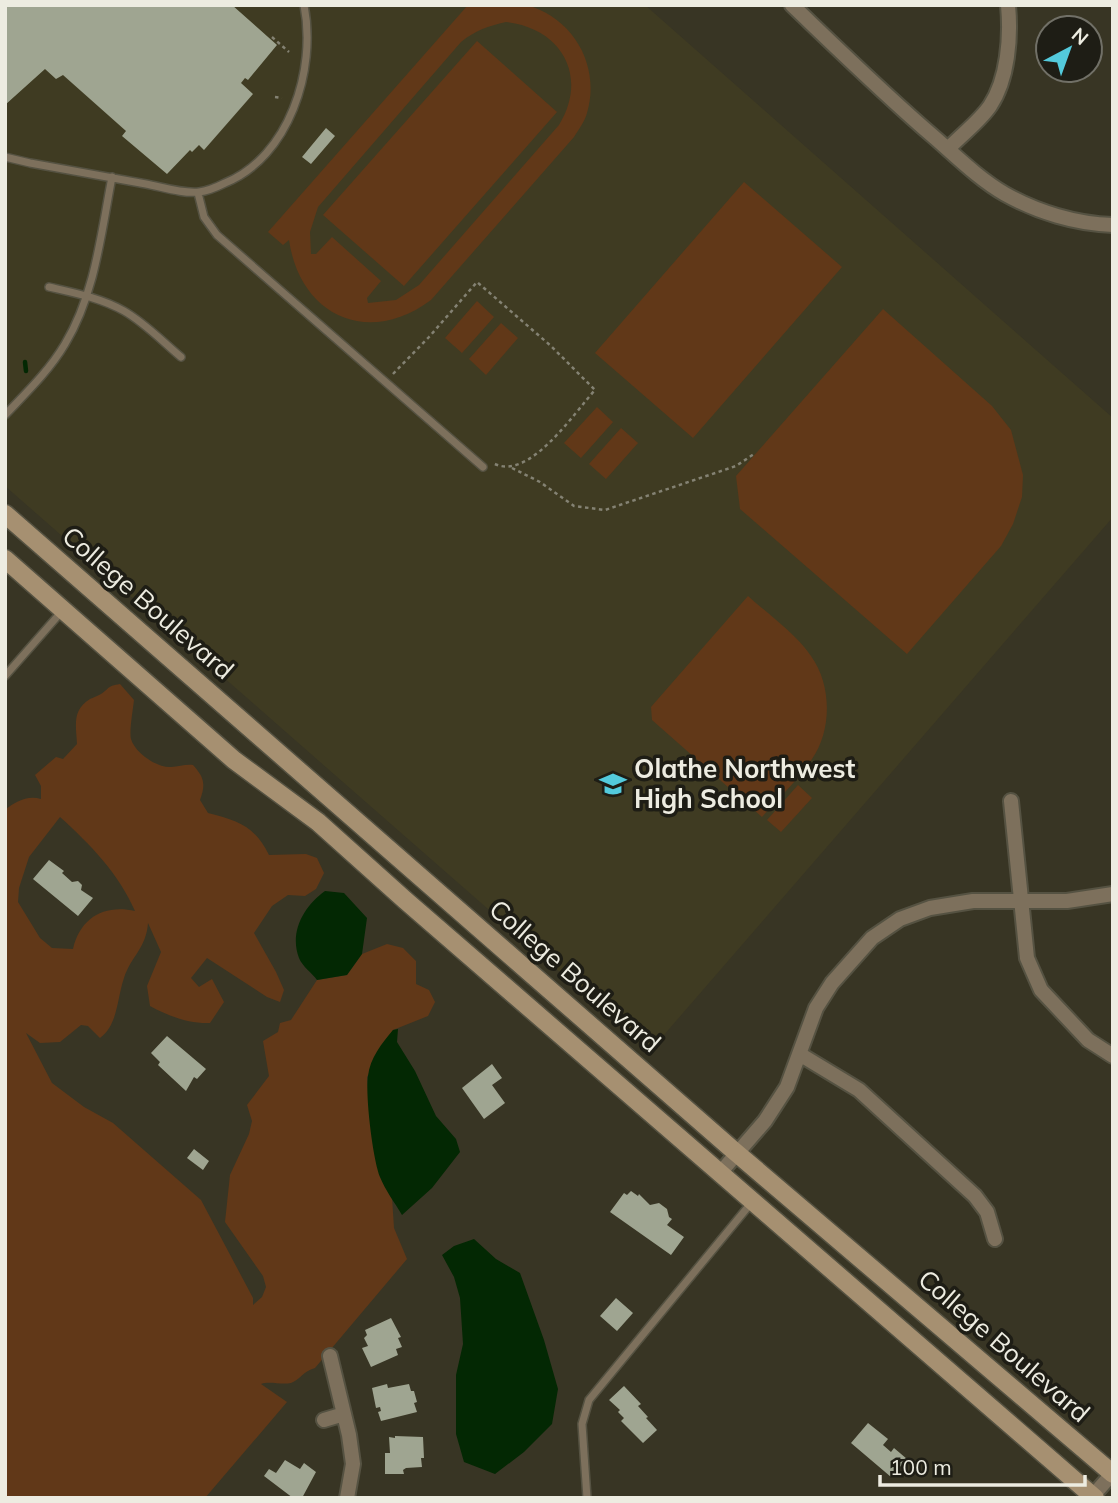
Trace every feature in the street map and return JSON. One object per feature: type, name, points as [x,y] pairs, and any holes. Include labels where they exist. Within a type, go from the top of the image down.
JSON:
[{"type":"main road","name":"College Boulevard","points":[[5,514],[737,1153],[1113,1474]]},
{"type":"main road","name":"College Boulevard","points":[[5,559],[234,760],[318,822],[1093,1497]]},
{"type":"street","points":[[792,5],[988,183],[1024,203],[1069,219],[1113,225]]},
{"type":"street","points":[[948,149],[990,106],[1004,72],[1009,5]]},
{"type":"street","points":[[1011,801],[1027,958],[1041,990],[1088,1041],[1113,1056]]},
{"type":"street","points":[[720,1173],[765,1121],[787,1087],[801,1055],[816,1008],[872,938],[900,919],[930,908],[973,901],[1067,901],[1113,894]]},
{"type":"street","points":[[801,1055],[859,1090],[975,1196],[987,1212],[995,1239]]},
{"type":"street","points":[[330,1356],[353,1464],[347,1498]]},
{"type":"street","points":[[324,1420],[344,1414]]},
{"type":"street","points":[[1093,1497],[1113,1474]]},
{"type":"lane","points":[[5,157],[198,193],[234,180],[254,166],[269,150],[294,108],[306,62],[307,29],[304,5]]},
{"type":"lane","points":[[5,415],[51,364],[65,345],[83,310],[112,177]]},
{"type":"lane","points":[[198,193],[204,217],[218,235],[483,467]]},
{"type":"lane","points":[[50,288],[87,296],[130,314],[181,357]]},
{"type":"lane","points":[[5,676],[63,610]]},
{"type":"lane","points":[[587,1498],[582,1424],[589,1400],[753,1201]]},
{"type":"path","points":[[272,37],[289,52]]},
{"type":"path","points":[[275,97],[282,98]]},
{"type":"path","points":[[392,375],[477,282],[551,346],[595,390],[533,457],[512,468]]},
{"type":"path","points":[[490,461],[501,468],[512,468],[540,482],[574,506],[605,510],[736,466],[754,454]]},
{"type":"shaded area","points":[[509,4],[533,7],[562,24],[573,36],[587,64],[590,80],[590,96],[582,125],[431,300],[407,314],[384,321],[361,322],[340,316],[322,305],[307,288],[296,266],[289,240],[283,245],[268,232],[468,5]],"holes":[[[506,22],[525,26],[555,44],[570,72],[568,107],[559,125],[419,285],[396,300],[368,303],[367,298],[381,281],[332,237],[316,254],[311,254],[310,232],[318,207],[461,42],[477,31]]]},
{"type":"shaded area","name":"Olathe Northwest High School","points":[[5,5],[645,5],[1113,418],[1113,517],[650,1051],[5,486]]},
{"type":"shaded area","points":[[477,41],[557,112],[404,286],[323,215]]},
{"type":"shaded area","points":[[744,182],[842,267],[693,438],[595,353]]},
{"type":"shaded area","points":[[477,301],[494,317],[462,353],[445,338]]},
{"type":"shaded area","points":[[883,309],[992,406],[1011,430],[1023,475],[1022,497],[1013,524],[1001,546],[907,654],[740,509],[736,476]]},
{"type":"shaded area","points":[[501,323],[518,338],[486,375],[469,359]]},
{"type":"shaded area","points":[[597,407],[613,422],[581,458],[564,443]]},
{"type":"shaded area","points":[[621,428],[638,443],[606,479],[589,464]]},
{"type":"shaded area","points":[[748,596],[790,632],[811,656],[823,680],[827,708],[823,735],[812,759],[795,782],[762,817],[652,720],[651,707]]},
{"type":"shaded area","points":[[120,684],[134,700],[131,739],[142,754],[165,767],[193,765],[203,781],[200,800],[208,813],[244,826],[257,837],[269,855],[306,854],[317,858],[324,873],[316,889],[305,896],[288,895],[272,906],[254,933],[284,990],[280,1002],[267,997],[207,958],[191,978],[199,987],[212,979],[224,1002],[210,1023],[179,1019],[150,1006],[147,986],[161,952],[148,923],[141,946],[124,978],[114,1019],[106,1033],[100,1038],[88,1026],[81,1025],[60,1042],[40,1043],[26,1033],[52,1083],[84,1107],[113,1123],[201,1200],[253,1298],[253,1305],[262,1297],[266,1287],[263,1276],[225,1222],[230,1175],[249,1134],[252,1121],[247,1105],[269,1076],[263,1041],[278,1032],[280,1023],[291,1020],[317,980],[347,975],[362,954],[387,944],[403,948],[416,961],[416,984],[429,990],[435,1002],[428,1016],[393,1030],[367,1077],[370,1120],[380,1177],[392,1197],[394,1228],[407,1259],[315,1368],[291,1383],[261,1384],[287,1402],[205,1498],[5,1498],[5,810],[22,800],[41,799],[41,786],[35,775],[56,757],[63,759],[77,744],[76,718],[80,708],[111,686]],"holes":[[[60,817],[112,872],[135,911],[113,910],[95,916],[81,929],[73,949],[52,948],[40,938],[18,902],[19,888],[29,857]]]},
{"type":"shaded area","points":[[798,785],[812,798],[781,832],[767,820]]},
{"type":"shaded area","points":[[325,891],[344,893],[367,918],[362,954],[347,975],[317,980],[300,961],[296,939],[300,920],[317,897]]},
{"type":"shaded area","points":[[398,1029],[397,1042],[415,1071],[436,1116],[456,1139],[460,1152],[432,1188],[402,1215],[377,1169],[368,1097],[369,1069],[374,1057],[393,1030]]},
{"type":"shaded area","points":[[474,1239],[496,1259],[520,1273],[558,1389],[552,1424],[524,1452],[495,1474],[464,1462],[456,1434],[456,1375],[463,1344],[460,1298],[454,1277],[442,1255],[454,1246]]},
{"type":"building","points":[[5,5],[232,5],[277,45],[248,80],[245,78],[241,83],[253,94],[204,150],[199,145],[192,152],[190,150],[167,174],[122,136],[126,131],[63,75],[56,79],[45,69],[5,105]]},
{"type":"building","points":[[326,128],[335,136],[311,164],[302,157]]},
{"type":"building","points":[[49,860],[64,871],[62,873],[72,882],[78,881],[82,885],[81,890],[93,898],[78,916],[33,879]]},
{"type":"building","points":[[167,1036],[206,1069],[197,1079],[194,1077],[186,1091],[158,1065],[160,1062],[151,1053]]},
{"type":"building","points":[[492,1064],[502,1078],[492,1085],[505,1103],[484,1119],[462,1088]]},
{"type":"building","points":[[194,1149],[209,1161],[203,1170],[187,1158]]},
{"type":"building","points":[[631,1191],[638,1196],[639,1194],[650,1205],[659,1203],[667,1209],[672,1219],[667,1225],[684,1237],[671,1255],[610,1212],[624,1193],[627,1195]]},
{"type":"building","points":[[616,1298],[633,1313],[617,1331],[600,1316]]},
{"type":"building","points":[[391,1318],[401,1337],[398,1338],[402,1347],[396,1349],[398,1355],[371,1367],[362,1348],[368,1346],[364,1338],[367,1335],[365,1330]]},
{"type":"building","points":[[387,1384],[388,1388],[409,1384],[411,1391],[414,1391],[417,1412],[381,1421],[378,1412],[381,1411],[380,1407],[376,1408],[372,1388]]},
{"type":"building","points":[[624,1386],[641,1404],[638,1406],[657,1430],[643,1443],[621,1421],[624,1418],[618,1412],[620,1410],[609,1400]]},
{"type":"building","points":[[868,1423],[888,1439],[883,1445],[891,1452],[894,1448],[907,1459],[891,1477],[851,1443]]},
{"type":"building","points":[[389,1437],[423,1437],[422,1467],[406,1468],[403,1470],[404,1474],[385,1474],[385,1453],[390,1453]]},
{"type":"building","points":[[285,1460],[300,1469],[304,1463],[316,1472],[302,1498],[293,1498],[264,1476],[269,1469],[276,1473]]},
{"type":"waterway","points":[[25,362],[26,371]]},
{"type":"place","name":"Olathe Northwest High School","points":[[613,784]]}]
